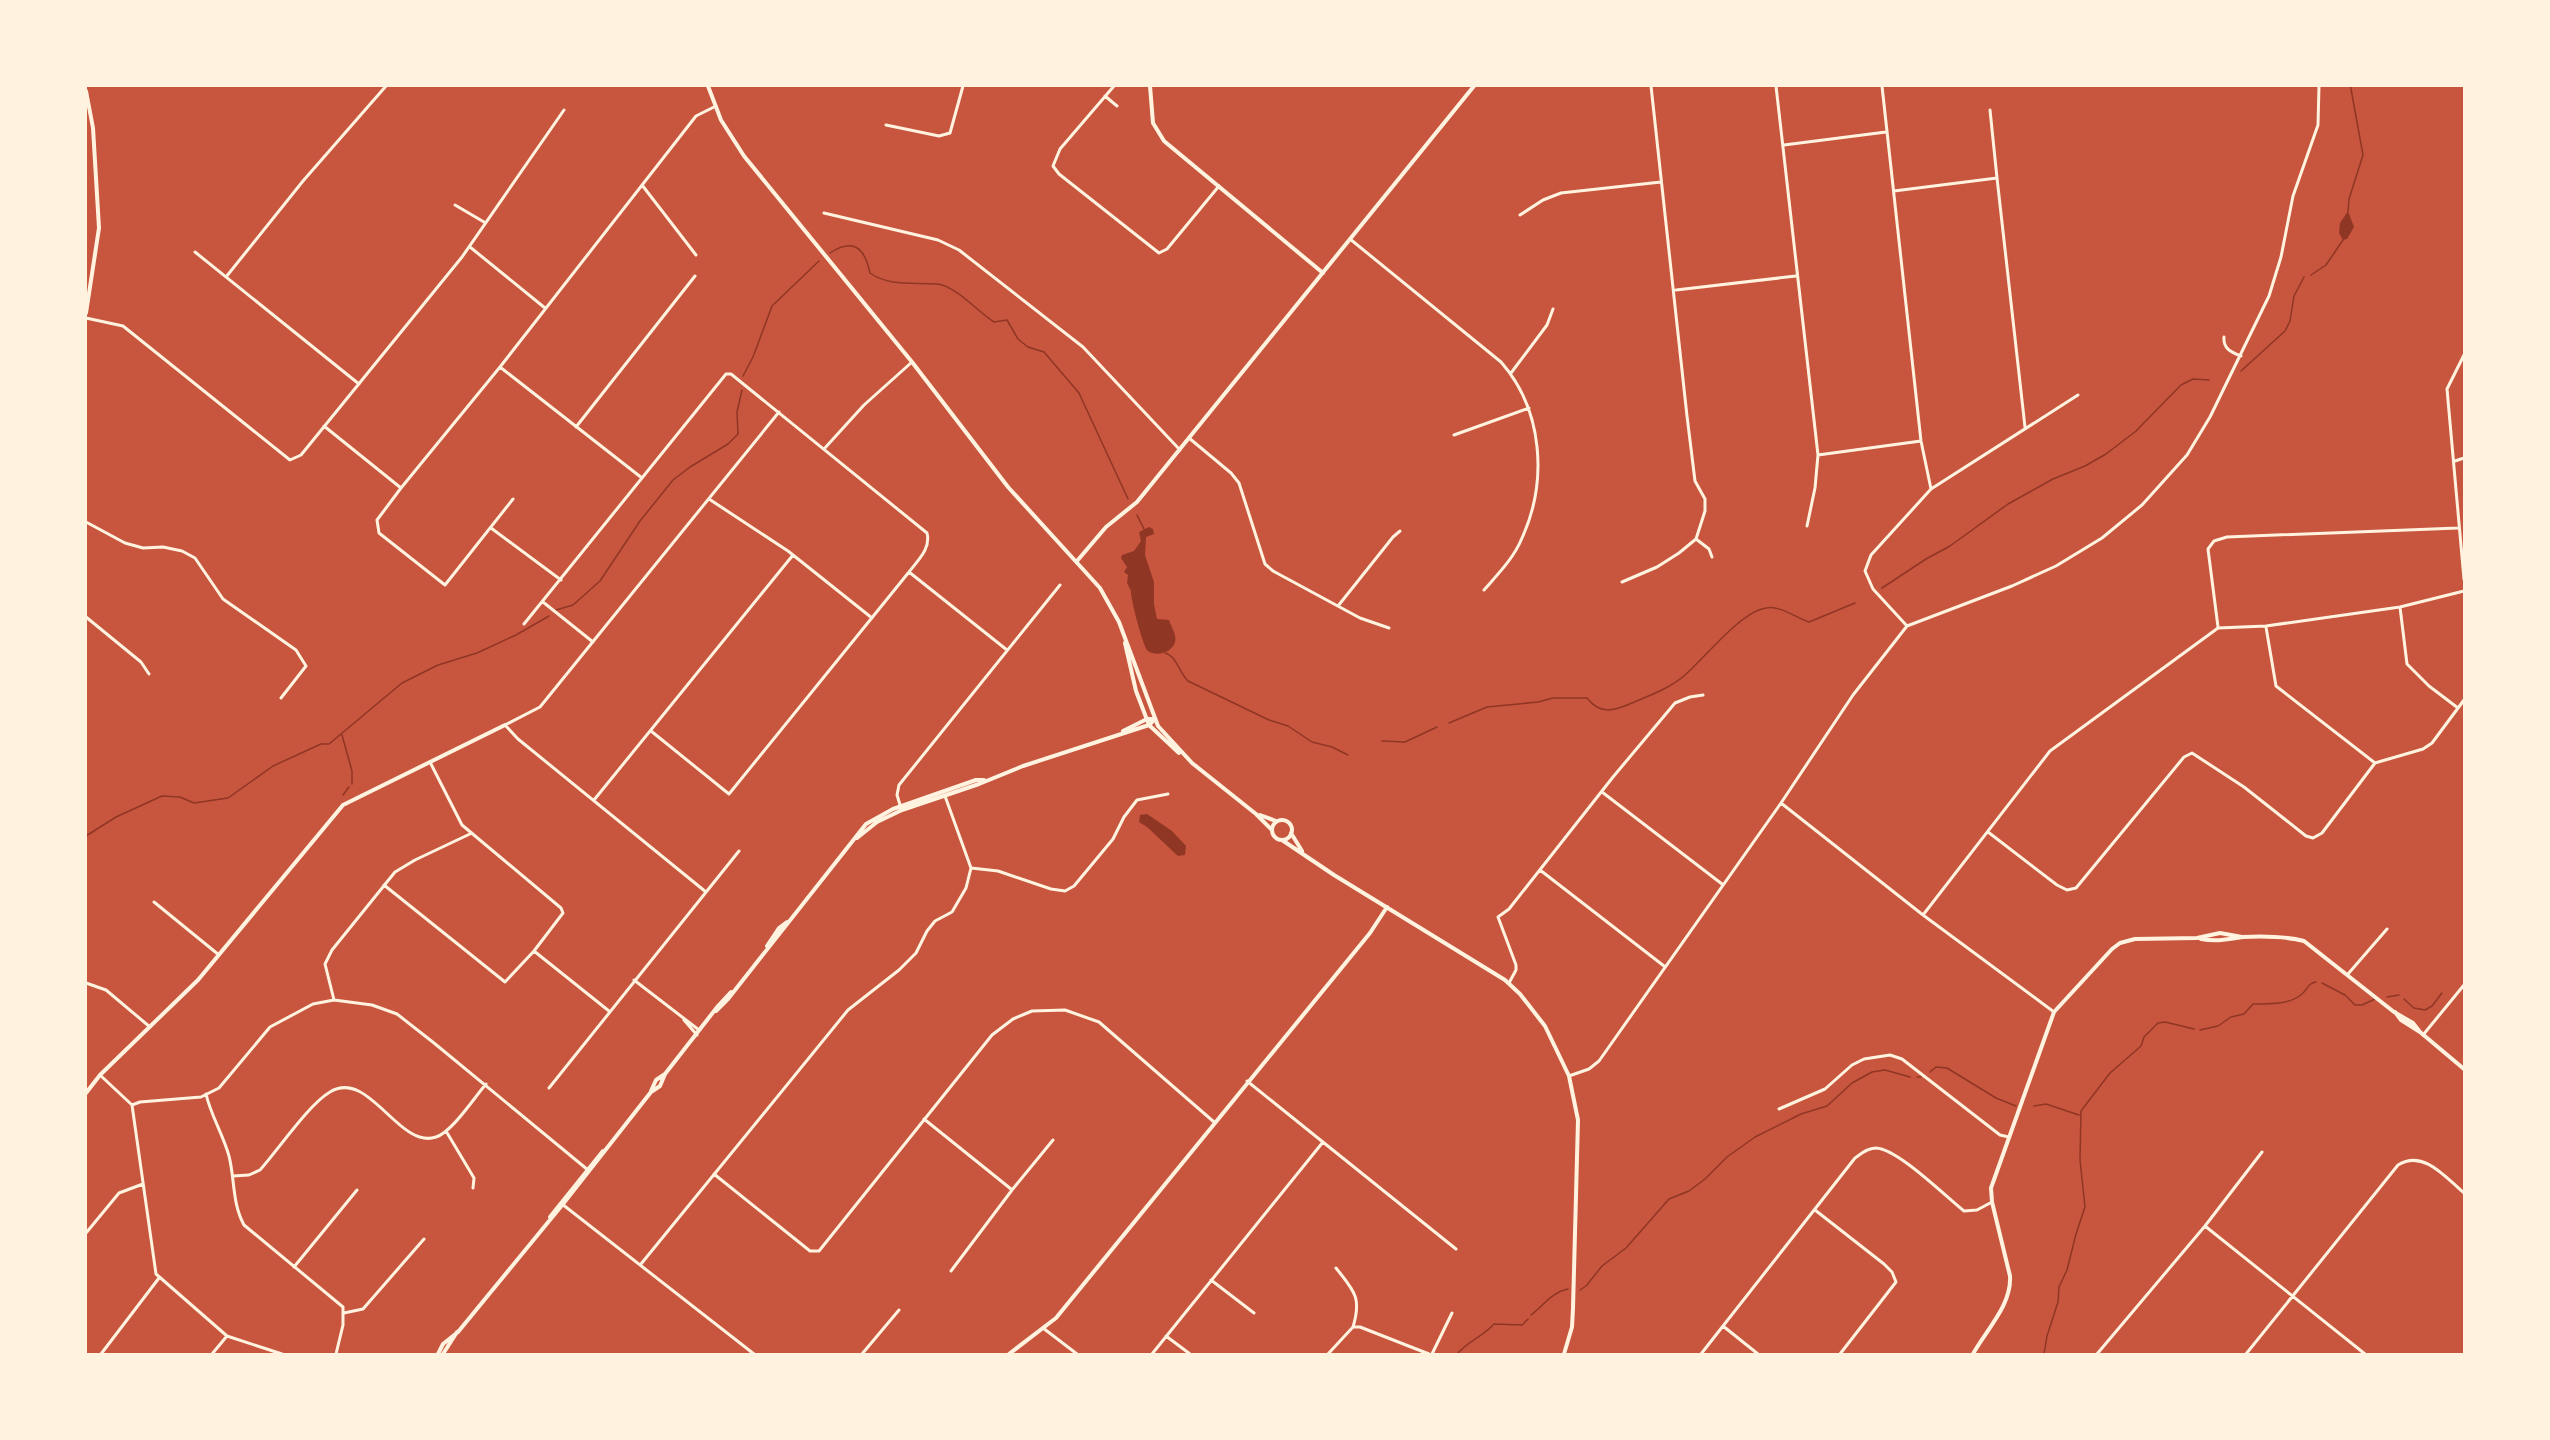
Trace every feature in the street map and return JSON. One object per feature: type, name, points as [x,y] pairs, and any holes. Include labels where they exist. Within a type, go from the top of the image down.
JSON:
[{"type":"street","points":[[226,277],[303,181],[386,86]]},
{"type":"street","points":[[708,86],[714,107],[744,156],[912,362],[1008,487],[1077,561],[1106,598],[1123,633],[1155,719],[1162,731],[1193,764]]},
{"type":"street","points":[[886,124],[939,136],[950,133],[963,86]]},
{"type":"street","points":[[1114,86],[1060,149],[1053,166],[1059,174],[1159,253],[1167,249],[1219,186]]},
{"type":"street","points":[[1150,86],[1153,123],[1164,141],[1323,273]]},
{"type":"street","points":[[1077,561],[1106,527],[1137,502],[1474,86]]},
{"type":"street","points":[[1622,582],[1657,567],[1696,539],[1705,511],[1705,499],[1695,481],[1651,86]]},
{"type":"street","points":[[1776,86],[1818,455],[1815,488],[1807,526]]},
{"type":"street","points":[[1882,86],[1921,441],[1931,489]]},
{"type":"street","points":[[1569,1077],[1589,1069],[1599,1061],[1781,802],[1853,695],[1907,626],[2012,586],[2056,566],[2102,538],[2142,505],[2187,455],[2210,417],[2266,304],[2279,265],[2293,199],[2318,125],[2319,86]]},
{"type":"street","points":[[86,91],[93,128],[99,228],[86,313]]},
{"type":"street","points":[[1105,96],[1117,106]]},
{"type":"street","points":[[513,499],[445,585],[379,533],[377,520],[401,488],[500,367],[696,116],[714,107]]},
{"type":"street","points":[[86,318],[123,326],[290,460],[301,455],[469,246],[564,110]]},
{"type":"street","points":[[1990,110],[2025,427]]},
{"type":"street","points":[[1784,145],[1887,132]]},
{"type":"street","points":[[1894,191],[1997,178]]},
{"type":"street","points":[[1521,215],[1543,200],[1561,193],[1661,182]]},
{"type":"street","points":[[642,185],[696,255]]},
{"type":"street","points":[[455,205],[485,223]]},
{"type":"street","points":[[824,213],[938,240],[959,250],[1083,347],[1180,450]]},
{"type":"street","points":[[1350,238],[1448,317],[1511,374],[1530,408],[1537,441],[1538,474],[1534,506],[1522,540],[1505,566],[1484,590]]},
{"type":"street","points":[[469,246],[545,308]]},
{"type":"street","points":[[195,252],[359,384]]},
{"type":"street","points":[[576,427],[695,276]]},
{"type":"street","points":[[1675,290],[1796,276]]},
{"type":"street","points":[[1511,374],[1547,325],[1552,309]]},
{"type":"street","points":[[2224,337],[2224,345],[2227,349],[2241,356]]},
{"type":"street","points":[[2464,356],[2446,389],[2455,461],[2458,528],[2464,579]]},
{"type":"street","points":[[824,449],[864,405],[912,362]]},
{"type":"street","points":[[500,367],[642,478]]},
{"type":"street","points":[[524,624],[726,374],[731,374],[927,533],[929,542],[927,547],[909,572],[729,794],[651,731]]},
{"type":"street","points":[[1907,626],[1873,589],[1865,572],[1871,555],[1931,489],[2078,395]]},
{"type":"street","points":[[1454,435],[1530,408]]},
{"type":"street","points":[[86,1093],[100,1075],[198,980],[343,805],[540,707],[779,412]]},
{"type":"street","points":[[324,426],[401,488]]},
{"type":"street","points":[[1189,438],[1231,473],[1239,483],[1264,564],[1360,618],[1389,628]]},
{"type":"street","points":[[1818,455],[1921,441]]},
{"type":"street","points":[[2455,461],[2464,458]]},
{"type":"street","points":[[709,499],[793,555],[872,618]]},
{"type":"street","points":[[86,522],[125,543],[143,548],[163,547],[182,551],[195,558],[224,599],[303,657],[306,666],[281,698]]},
{"type":"street","points":[[491,528],[561,580]]},
{"type":"street","points":[[2218,628],[2208,549],[2214,541],[2226,537],[2458,528]]},
{"type":"street","points":[[1338,606],[1400,531]]},
{"type":"street","points":[[1696,539],[1708,549],[1712,558]]},
{"type":"street","points":[[594,800],[793,555]]},
{"type":"street","points":[[909,572],[1007,650]]},
{"type":"street","points":[[901,809],[897,795],[899,785],[1060,585]]},
{"type":"street","points":[[1923,915],[2050,751],[2218,628],[2266,626],[2400,607],[2464,591]]},
{"type":"street","points":[[543,601],[593,642]]},
{"type":"street","points":[[2400,607],[2406,664],[2429,686],[2458,708]]},
{"type":"street","points":[[86,618],[141,662],[149,674]]},
{"type":"street","points":[[2266,626],[2276,686],[2375,763]]},
{"type":"street","points":[[1123,633],[1134,680],[1149,725],[1157,734],[1256,814],[1271,829],[1274,837],[1483,964],[1509,983],[1539,1017],[1555,1044],[1569,1077],[1577,1112],[1579,1145],[1572,1327],[1564,1354]]},
{"type":"street","points":[[1509,983],[1516,970],[1516,965],[1498,917],[1509,909],[1602,791],[1675,704],[1703,694]]},
{"type":"street","points":[[1988,832],[2057,885],[2067,890],[2076,888],[2184,757],[2192,753],[2244,787],[2306,836],[2313,838],[2322,833],[2375,763],[2423,749],[2432,743],[2464,700]]},
{"type":"street","points":[[1118,734],[1147,719],[1155,719]]},
{"type":"street","points":[[443,1354],[458,1332],[651,1092],[656,1080],[665,1074],[725,997],[732,992],[764,952],[779,928],[791,918],[873,819],[976,780],[984,780],[1149,725],[1155,719]]},
{"type":"street","points":[[506,724],[518,739],[706,892]]},
{"type":"street","points":[[384,885],[505,982],[534,951],[563,914],[561,908],[462,825],[429,761]]},
{"type":"street","points":[[1602,791],[1722,885]]},
{"type":"street","points":[[641,1264],[848,1010],[899,970],[916,953],[935,921],[952,912],[966,888],[971,868],[945,793]]},
{"type":"street","points":[[971,868],[998,871],[1051,889],[1065,891],[1074,886],[1113,839],[1124,817],[1137,801],[1168,794]]},
{"type":"street","points":[[1781,802],[1923,915],[2055,1012]]},
{"type":"street","points":[[1256,814],[1289,823],[1291,833],[1305,854]]},
{"type":"street","points":[[1271,829],[1276,821]]},
{"type":"street","points":[[334,1000],[325,964],[332,950],[384,885],[395,872],[415,860],[472,833]]},
{"type":"street","points":[[1282,840],[1291,833]]},
{"type":"street","points":[[549,1088],[739,851]]},
{"type":"street","points":[[1539,869],[1664,966]]},
{"type":"street","points":[[154,902],[219,955]]},
{"type":"street","points":[[1009,1354],[1056,1318],[1370,933],[1387,907]]},
{"type":"street","points":[[2348,974],[2387,929]]},
{"type":"street","points":[[1973,1354],[2005,1303],[2011,1288],[1991,1188],[2055,1012],[2121,942],[2135,939],[2197,938],[2220,933],[2241,938]]},
{"type":"street","points":[[2197,938],[2216,942],[2241,938],[2286,937],[2304,941],[2415,1025],[2464,1069]]},
{"type":"street","points":[[534,951],[609,1011]]},
{"type":"street","points":[[634,980],[698,1033]]},
{"type":"street","points":[[86,983],[106,990],[150,1027]]},
{"type":"street","points":[[2422,1033],[2464,986]]},
{"type":"street","points":[[132,1105],[140,1102],[201,1097],[219,1088],[270,1027],[313,1004],[334,1000],[372,1005],[397,1014],[486,1084],[588,1170]]},
{"type":"street","points":[[714,1174],[810,1251],[819,1251],[992,1035],[1013,1019],[1032,1011],[1065,1010],[1099,1023],[1214,1122]]},
{"type":"street","points":[[1779,1109],[1826,1089],[1852,1065],[1864,1059],[1890,1055],[1902,1059],[2000,1135],[2009,1137]]},
{"type":"street","points":[[100,1075],[132,1105],[156,1274],[227,1336],[282,1354]]},
{"type":"street","points":[[1247,1081],[1456,1249]]},
{"type":"street","points":[[233,1176],[249,1175],[260,1170],[318,1101],[332,1090],[345,1087],[356,1089],[405,1128],[424,1139],[437,1137],[445,1131],[486,1084]]},
{"type":"street","points":[[206,1094],[210,1110],[222,1134],[233,1176],[238,1214],[244,1225],[343,1307],[343,1325],[336,1354]]},
{"type":"street","points":[[924,1119],[1012,1190]]},
{"type":"street","points":[[445,1131],[474,1178],[473,1188]]},
{"type":"street","points":[[951,1271],[1053,1140]]},
{"type":"street","points":[[1152,1354],[1323,1142]]},
{"type":"street","points":[[1701,1354],[1855,1158],[1867,1149],[1877,1148],[1911,1167],[1964,1211],[1977,1210],[1992,1202]]},
{"type":"street","points":[[2097,1354],[2205,1226],[2262,1152]]},
{"type":"street","points":[[2246,1354],[2393,1170],[2410,1160],[2427,1162],[2464,1194]]},
{"type":"street","points":[[86,1233],[119,1193],[143,1184]]},
{"type":"street","points":[[294,1267],[357,1190]]},
{"type":"street","points":[[561,1203],[754,1354]]},
{"type":"street","points":[[1815,1210],[1884,1264],[1892,1272],[1896,1282],[1839,1354]]},
{"type":"street","points":[[2205,1226],[2365,1354]]},
{"type":"street","points":[[343,1313],[363,1309],[424,1239]]},
{"type":"street","points":[[1328,1354],[1353,1327],[1358,1311],[1357,1296],[1336,1268]]},
{"type":"street","points":[[101,1354],[159,1278]]},
{"type":"street","points":[[1211,1280],[1254,1313]]},
{"type":"street","points":[[862,1354],[899,1310]]},
{"type":"street","points":[[1353,1327],[1360,1327],[1430,1354],[1452,1313]]},
{"type":"street","points":[[1723,1326],[1758,1354]]},
{"type":"street","points":[[1043,1328],[1077,1354]]},
{"type":"street","points":[[438,1354],[443,1344],[458,1332]]},
{"type":"street","points":[[212,1354],[227,1336]]},
{"type":"street","points":[[1166,1336],[1190,1354]]},
{"type":"shaded area","points":[[2348,211],[2354,227],[2347,239],[2343,240],[2339,233],[2340,223]]},
{"type":"shaded area","points":[[1149,527],[1153,529],[1154,534],[1146,537],[1145,555],[1154,582],[1157,619],[1169,620],[1175,637],[1171,649],[1159,654],[1148,651],[1143,641],[1127,583],[1128,575],[1124,572],[1127,567],[1121,558],[1122,555],[1134,551],[1141,541],[1139,532]]},
{"type":"shaded area","points":[[1147,814],[1172,831],[1186,846],[1185,855],[1178,856],[1139,822],[1140,815]]},
{"type":"waterway","points":[[2348,211],[2349,199],[2363,155],[2351,89]]},
{"type":"waterway","points":[[2311,275],[2326,265],[2343,240]]},
{"type":"waterway","points":[[830,253],[838,248],[852,246],[861,252],[870,273],[878,277],[894,282],[944,286],[959,294],[994,322],[1007,320],[1018,339],[1028,347],[1044,352],[1079,393],[1128,499]]},
{"type":"waterway","points":[[743,376],[753,357],[772,306],[819,261]]},
{"type":"waterway","points":[[2241,371],[2285,331],[2290,321],[2294,296],[2304,277]]},
{"type":"waterway","points":[[1882,588],[1950,546],[2008,504],[2053,479],[2085,466],[2106,454],[2136,431],[2181,385],[2193,379],[2209,380]]},
{"type":"waterway","points":[[556,610],[573,605],[600,581],[640,521],[673,480],[728,444],[738,434],[737,412],[742,390]]},
{"type":"waterway","points":[[1137,515],[1144,529]]},
{"type":"waterway","points":[[1449,723],[1487,707],[1538,702],[1553,698],[1587,698],[1602,709],[1619,708],[1679,680],[1734,626],[1756,611],[1777,608],[1809,622],[1855,603]]},
{"type":"waterway","points":[[86,836],[116,817],[162,796],[180,797],[194,803],[228,798],[273,766],[321,744],[329,744],[402,683],[438,665],[477,653],[516,635],[549,616]]},
{"type":"waterway","points":[[1165,653],[1175,661],[1188,681],[1269,720],[1288,726],[1312,742],[1332,747],[1348,755]]},
{"type":"waterway","points":[[1382,741],[1405,742],[1437,727]]},
{"type":"waterway","points":[[342,735],[352,771],[352,784]]},
{"type":"waterway","points":[[343,795],[349,787]]},
{"type":"waterway","points":[[2200,1030],[2218,1026],[2231,1017],[2244,1014],[2253,1004],[2279,1003],[2297,998],[2316,982]]},
{"type":"waterway","points":[[2322,983],[2345,995],[2355,1005],[2362,1005],[2375,999]]},
{"type":"waterway","points":[[2404,999],[2414,1008],[2425,1010],[2432,1006],[2442,993]]},
{"type":"waterway","points":[[2387,997],[2399,995]]},
{"type":"waterway","points":[[2044,1354],[2058,1302],[2059,1287],[2067,1270],[2085,1207],[2080,1160],[2081,1111],[2110,1073],[2141,1046],[2144,1037],[2158,1023],[2165,1022],[2194,1029]]},
{"type":"waterway","points":[[1930,1072],[1936,1067],[1947,1068],[1996,1098],[2016,1106]]},
{"type":"waterway","points":[[1580,1290],[1602,1266],[1626,1248],[1669,1199],[1689,1191],[1727,1157],[1755,1137],[1801,1114],[1827,1106],[1852,1083],[1872,1072],[1885,1070],[1910,1077]]},
{"type":"waterway","points":[[2034,1106],[2046,1104],[2079,1115]]},
{"type":"waterway","points":[[1531,1315],[1552,1296],[1568,1289]]},
{"type":"waterway","points":[[1457,1354],[1494,1324],[1522,1325],[1528,1319]]}]
